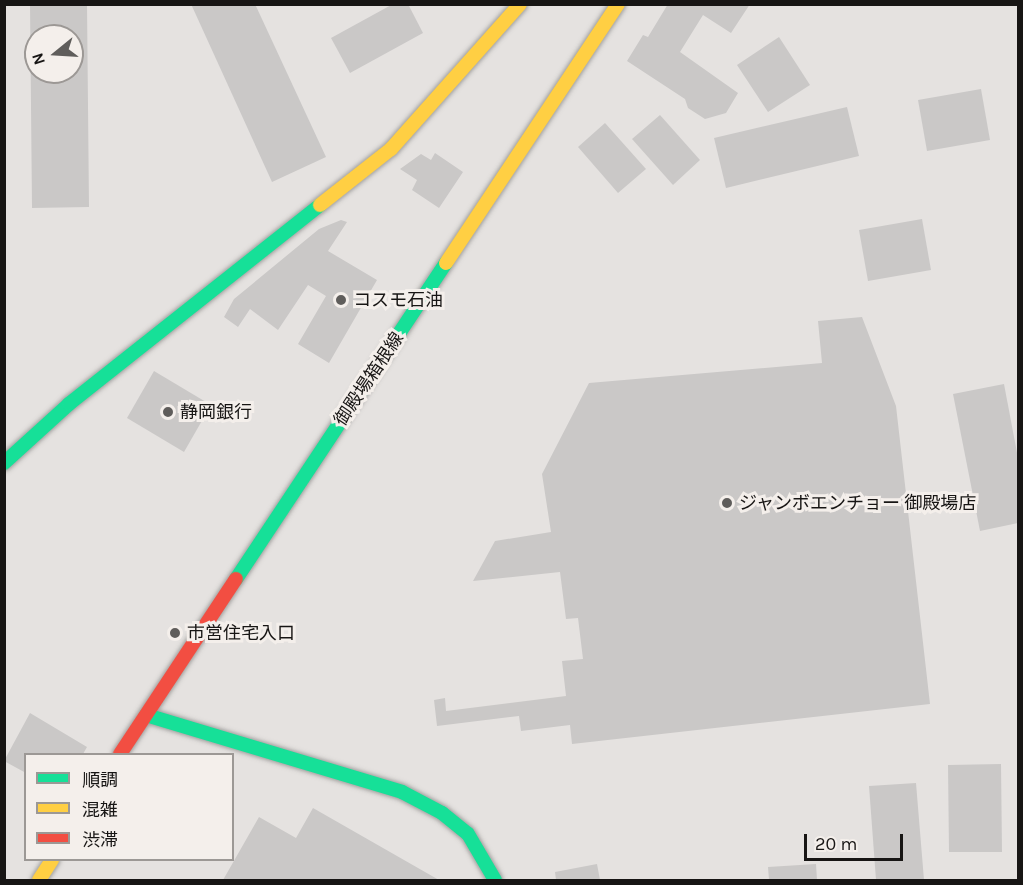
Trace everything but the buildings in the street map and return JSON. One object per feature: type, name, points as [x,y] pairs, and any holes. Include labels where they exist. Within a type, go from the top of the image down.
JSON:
[{"type":"street","points":[[4,463],[69,404],[391,149],[520,4]]},
{"type":"street","name":"御殿場箱根線","points":[[121,753],[618,4]]},
{"type":"street","points":[[146,715],[402,792],[442,813],[468,834],[495,880]]},
{"type":"street","points":[[39,880],[51,861]]},
{"type":"traffic: fast","points":[[4,463],[69,404],[320,205]]},
{"type":"traffic: fast","points":[[236,579],[446,263]]},
{"type":"traffic: fast","points":[[146,715],[402,792],[442,813],[468,834],[495,880]]},
{"type":"traffic: slow","points":[[320,205],[391,149],[520,4]]},
{"type":"traffic: slow","points":[[446,263],[618,4]]},
{"type":"traffic: slow","points":[[39,880],[51,861]]},
{"type":"traffic: jam","points":[[121,753],[236,579]]},
{"type":"place","name":"コスモ石油","points":[[341,300]]},
{"type":"place","name":"静岡銀行","points":[[168,412]]},
{"type":"place","name":"ジャンボエンチョー 御殿場店","points":[[727,503]]},
{"type":"place","name":"市営住宅入口","points":[[175,633]]}]
